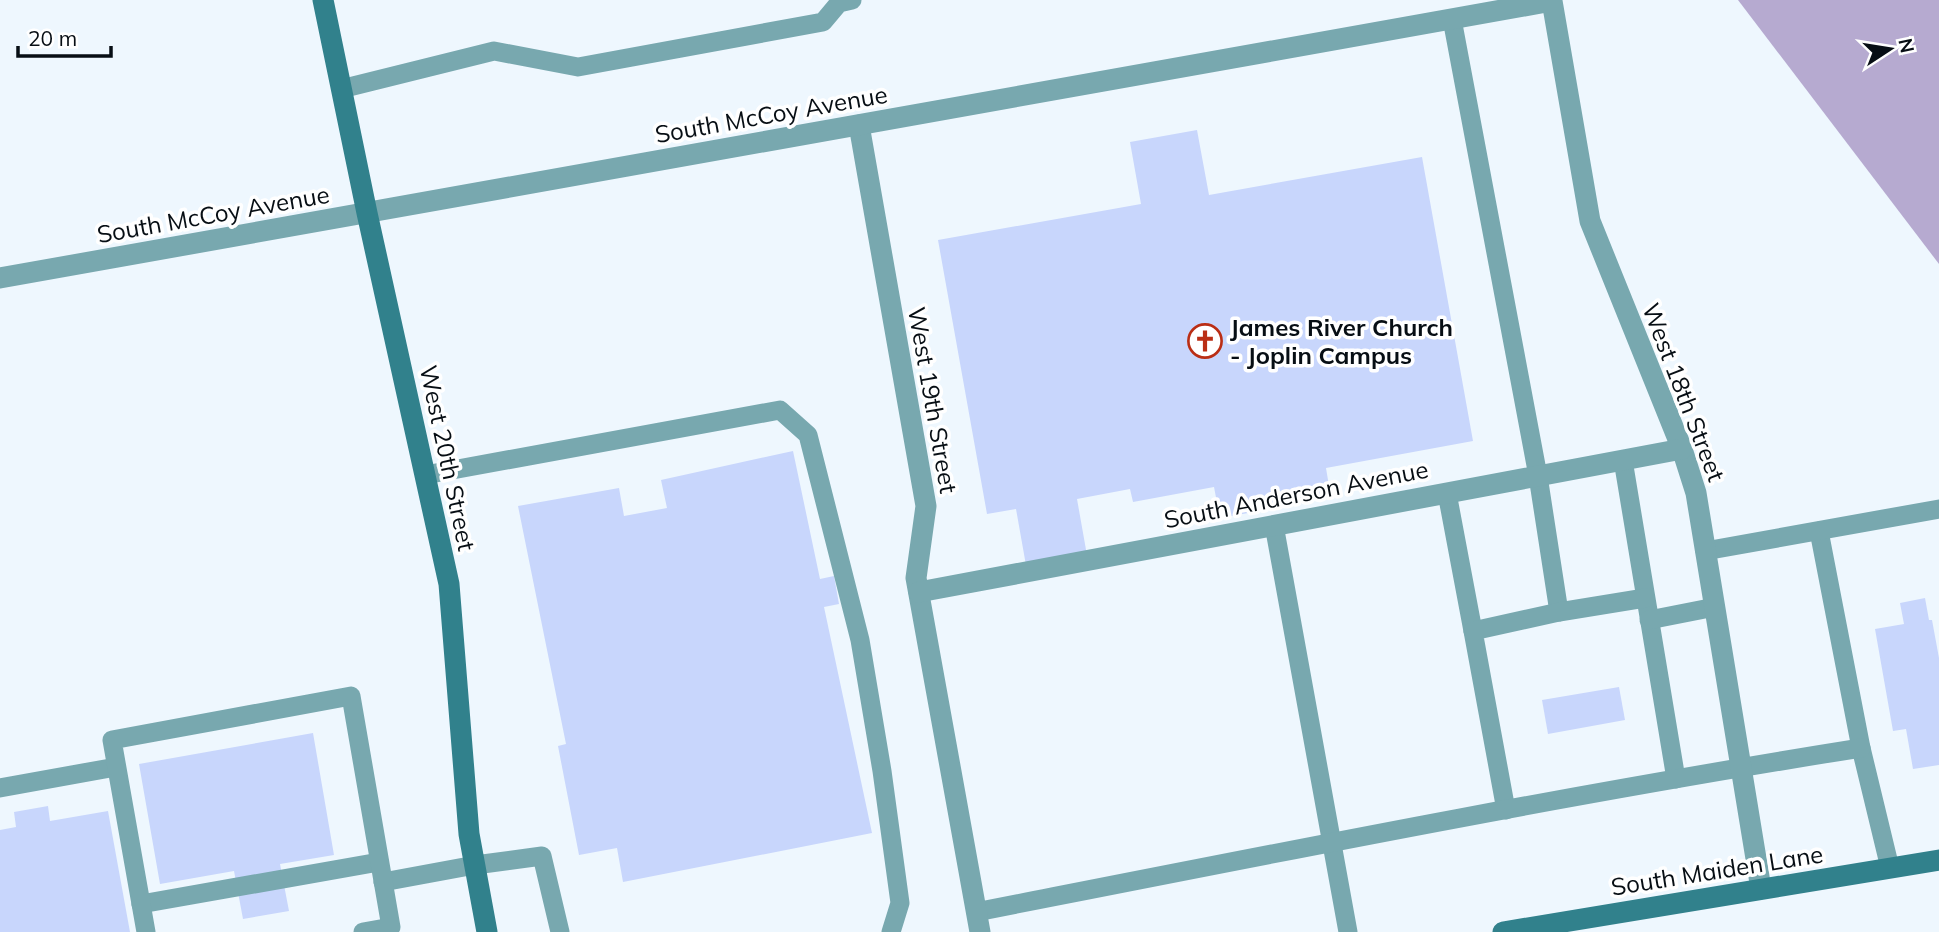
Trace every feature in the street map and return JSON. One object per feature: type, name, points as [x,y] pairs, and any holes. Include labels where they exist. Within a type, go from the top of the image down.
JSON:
[{"type":"main road","name":"West 20th Street","points":[[323,0],[449,584],[469,834],[487,930]]},
{"type":"main road","name":"South Maiden Lane","points":[[1503,932],[1939,860]]},
{"type":"street","name":"South McCoy Avenue","points":[[0,278],[1552,1]]},
{"type":"street","name":"West 18th Street","points":[[1552,1],[1590,221],[1682,449],[1696,493],[1761,889]]},
{"type":"street","name":"West 19th Street","points":[[859,125],[926,506],[916,578],[978,922]]},
{"type":"street","name":"South Anderson Avenue","points":[[919,592],[1682,449]]},
{"type":"lane","points":[[341,89],[494,51],[578,67],[823,22],[839,3],[852,0]]},
{"type":"lane","points":[[1452,19],[1538,476],[1559,612]]},
{"type":"lane","points":[[425,475],[780,410],[808,435],[863,653],[900,903],[891,932]]},
{"type":"lane","points":[[1623,460],[1675,779]]},
{"type":"lane","points":[[1447,493],[1506,810]]},
{"type":"lane","points":[[1705,551],[1939,509]]},
{"type":"lane","points":[[1274,525],[1348,932]]},
{"type":"lane","points":[[1819,531],[1861,748],[1890,868]]},
{"type":"lane","points":[[1473,631],[1559,612],[1645,598]]},
{"type":"lane","points":[[1649,620],[1715,607]]},
{"type":"lane","points":[[146,932],[112,740],[351,696],[391,930],[363,932]]},
{"type":"lane","points":[[978,922],[1332,842],[1741,767],[1861,748]]},
{"type":"lane","points":[[0,788],[116,767]]},
{"type":"lane","points":[[383,881],[542,856],[560,932]]},
{"type":"lane","points":[[141,904],[379,862]]},
{"type":"shaded area","points":[[1738,0],[1939,0],[1939,264]]},
{"type":"building","name":"James River Church - Joplin Campus","points":[[1197,130],[1209,195],[1422,157],[1473,441],[1326,468],[1331,498],[1220,518],[1214,487],[1133,502],[1130,489],[1077,499],[1088,561],[1027,571],[1016,509],[987,514],[938,240],[1141,204],[1130,142]]},
{"type":"building","points":[[793,451],[820,579],[834,576],[839,604],[824,607],[872,833],[623,882],[617,848],[579,855],[558,746],[566,744],[518,506],[619,488],[624,516],[667,508],[661,480]]},
{"type":"building","points":[[1925,598],[1939,658],[1939,765],[1913,769],[1906,729],[1893,731],[1875,629],[1904,624],[1900,603]]},
{"type":"building","points":[[1619,687],[1625,720],[1548,734],[1542,700]]},
{"type":"building","points":[[313,733],[334,855],[280,864],[289,911],[243,919],[234,871],[160,884],[139,764]]},
{"type":"building","points":[[48,806],[50,821],[108,811],[130,932],[0,932],[0,830],[16,827],[14,812]]},
{"type":"place","name":"James River Church - Joplin Campus","points":[[1205,341]]}]
